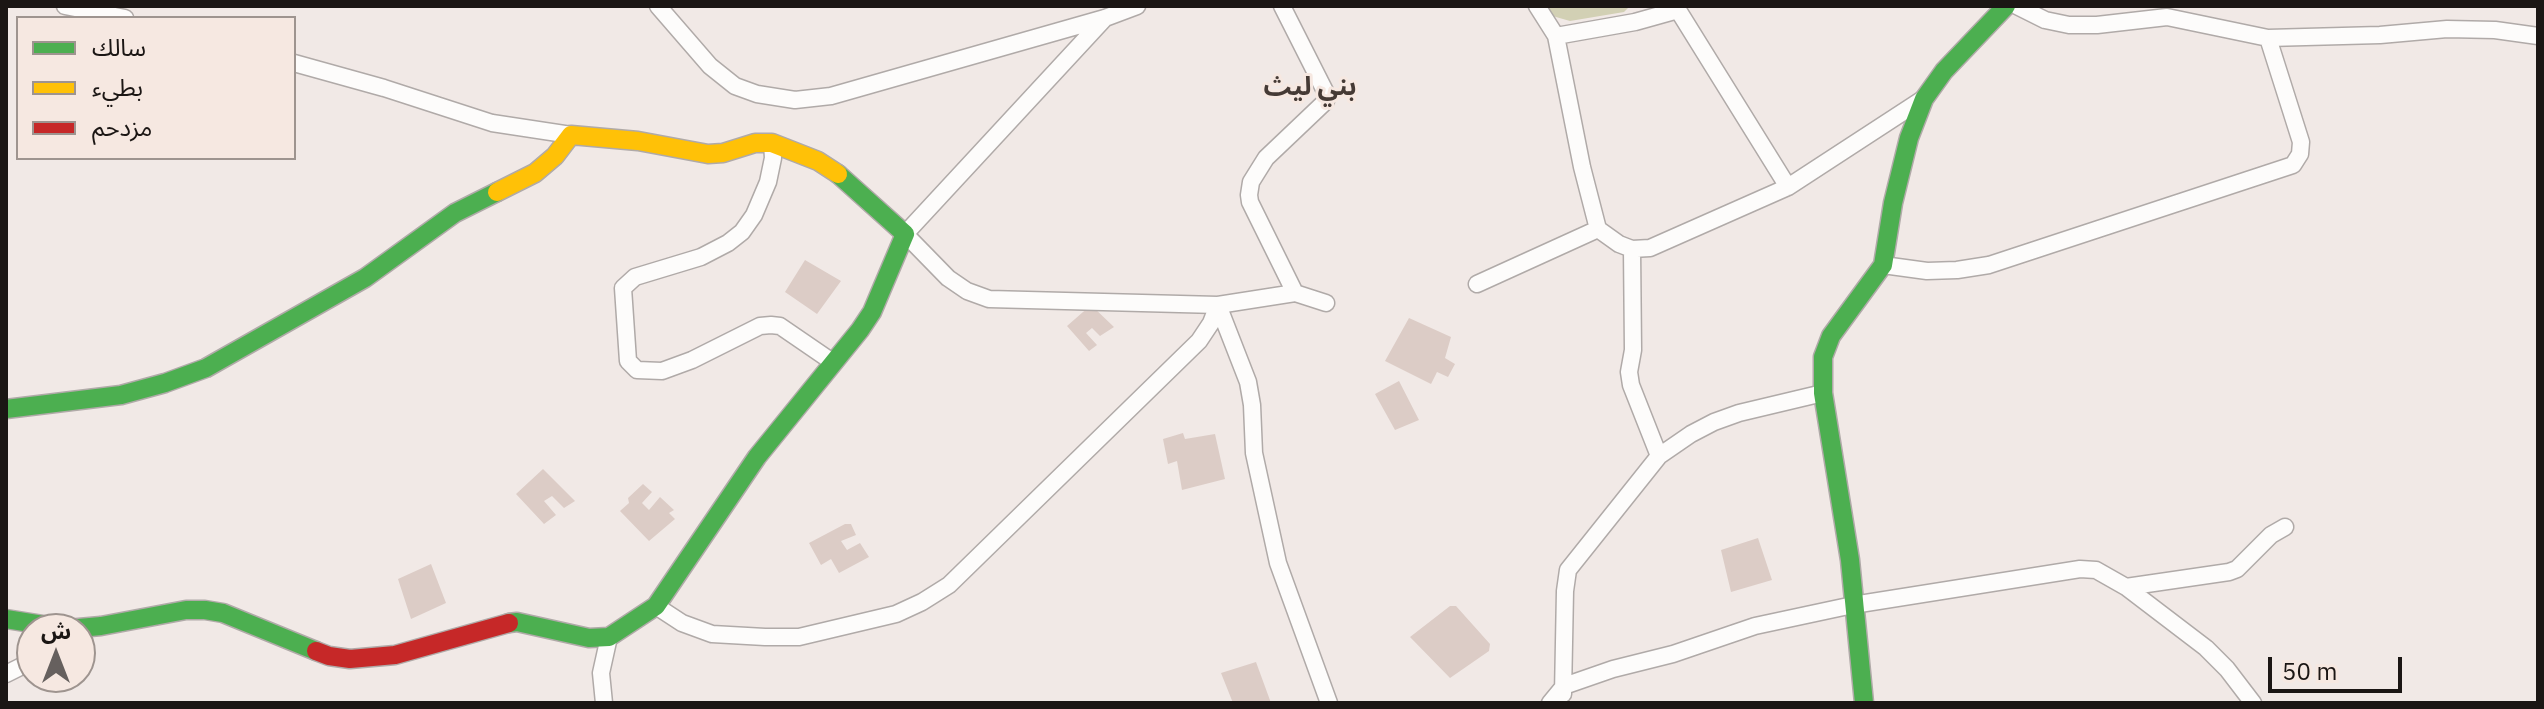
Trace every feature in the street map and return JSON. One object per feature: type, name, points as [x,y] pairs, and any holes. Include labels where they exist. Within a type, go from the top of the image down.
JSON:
[{"type":"street","points":[[65,6],[115,16]]},
{"type":"street","points":[[658,6],[710,66],[735,86],[757,94],[795,100],[831,96],[1105,18],[1137,6]]},
{"type":"street","points":[[1282,6],[1327,95],[1326,101],[1266,158],[1251,182],[1249,195],[1295,293]]},
{"type":"street","points":[[1537,6],[1556,36],[1582,167],[1598,229],[1632,249],[1650,248],[1788,187],[1924,99]]},
{"type":"street","points":[[1858,700],[1850,560],[1823,393],[1823,357],[1826,346],[1883,265],[1893,203],[1909,138],[1924,99],[1944,71],[2006,6]]},
{"type":"street","points":[[2017,6],[2045,20],[2069,25],[2167,17],[2268,38],[2380,35],[2447,29],[2495,30],[2538,36]]},
{"type":"street","points":[[1556,36],[1635,22],[1678,8],[1788,187]]},
{"type":"street","points":[[6,619],[68,629],[186,610],[205,610],[223,613],[329,656],[350,659],[395,655],[465,637],[499,624],[517,622],[589,638],[609,637],[656,606],[757,457],[872,312],[905,234],[1105,18]]},
{"type":"street","points":[[1883,265],[1927,271],[1989,265],[2293,165],[2300,154],[2301,142],[2268,38]]},
{"type":"street","points":[[296,64],[492,123],[638,141],[708,154],[723,153],[755,143],[772,143],[818,161],[846,179],[948,278],[967,291],[989,299],[1218,305],[1295,293],[1326,303]]},
{"type":"street","points":[[6,409],[121,395],[206,368],[365,278],[455,213],[535,173],[555,156],[571,135]]},
{"type":"street","points":[[772,143],[773,158],[768,182],[754,215],[742,232],[701,257],[635,277],[623,288],[628,361],[637,370],[662,371],[692,360],[760,326],[771,325],[780,326],[834,363]]},
{"type":"street","points":[[1477,284],[1598,229]]},
{"type":"street","points":[[1632,249],[1633,350],[1629,372],[1631,385],[1659,456]]},
{"type":"street","points":[[656,606],[682,623],[712,634],[799,637],[885,617],[922,602],[949,585],[1199,341],[1218,305]]},
{"type":"street","points":[[1218,305],[1248,382],[1254,453],[1278,563],[1329,703]]},
{"type":"street","points":[[1563,695],[1568,570],[1659,456],[1714,422],[1823,393]]},
{"type":"street","points":[[2126,587],[2229,572],[2271,535],[2285,527]]},
{"type":"street","points":[[1550,703],[1613,669],[1673,654],[1755,626],[1853,605],[2080,569],[2096,570],[2126,587],[2206,648],[2253,703]]},
{"type":"street","points":[[96,629],[101,626]]},
{"type":"street","points":[[604,703],[601,673],[609,637]]},
{"type":"shaded area","points":[[1541,6],[1630,6],[1624,12],[1570,21],[1549,15]]},
{"type":"building","points":[[805,260],[841,281],[817,314],[785,292]]},
{"type":"building","points":[[1091,305],[1114,327],[1100,336],[1092,328],[1086,333],[1097,345],[1089,351],[1067,326]]},
{"type":"building","points":[[1409,318],[1451,337],[1445,358],[1455,364],[1448,377],[1437,372],[1431,384],[1385,361]]},
{"type":"building","points":[[1399,381],[1419,420],[1395,430],[1375,394]]},
{"type":"building","points":[[1183,433],[1185,439],[1215,434],[1225,479],[1182,490],[1177,461],[1168,464],[1163,439]]},
{"type":"building","points":[[543,469],[575,501],[564,508],[552,496],[544,501],[556,515],[544,524],[516,494]]},
{"type":"building","points":[[643,484],[652,492],[642,503],[649,510],[660,497],[674,510],[669,513],[675,519],[649,541],[620,511]]},
{"type":"building","points":[[845,524],[851,524],[856,535],[841,541],[847,550],[860,543],[869,557],[839,573],[831,559],[821,565],[809,543]]},
{"type":"building","points":[[1758,538],[1772,580],[1731,592],[1721,550]]},
{"type":"building","points":[[431,564],[446,603],[411,619],[398,579]]},
{"type":"building","points":[[1450,606],[1456,606],[1490,644],[1489,651],[1450,678],[1410,637]]},
{"type":"building","points":[[1256,662],[1271,703],[1233,703],[1221,673]]},
{"type":"traffic: fast","points":[[1864,703],[1850,560],[1823,393],[1823,357],[1831,336],[1883,265],[1893,203],[1909,138],[1924,99],[1944,71],[2006,6]]},
{"type":"traffic: fast","points":[[509,623],[517,622],[589,638],[609,637],[656,606],[757,457],[860,330],[872,312],[905,234],[838,174]]},
{"type":"traffic: fast","points":[[6,409],[121,395],[206,368],[365,278],[455,213],[497,192]]},
{"type":"traffic: fast","points":[[6,619],[68,629],[186,610],[205,610],[223,613],[316,651]]},
{"type":"traffic: slow","points":[[497,192],[535,173],[555,156],[571,135],[638,141],[708,154],[723,153],[755,143],[772,143],[818,161],[838,174]]},
{"type":"traffic: jam","points":[[316,651],[350,659],[395,655],[509,623]]},
{"type":"district","name":"بني ليث","points":[[1310,87]]}]
